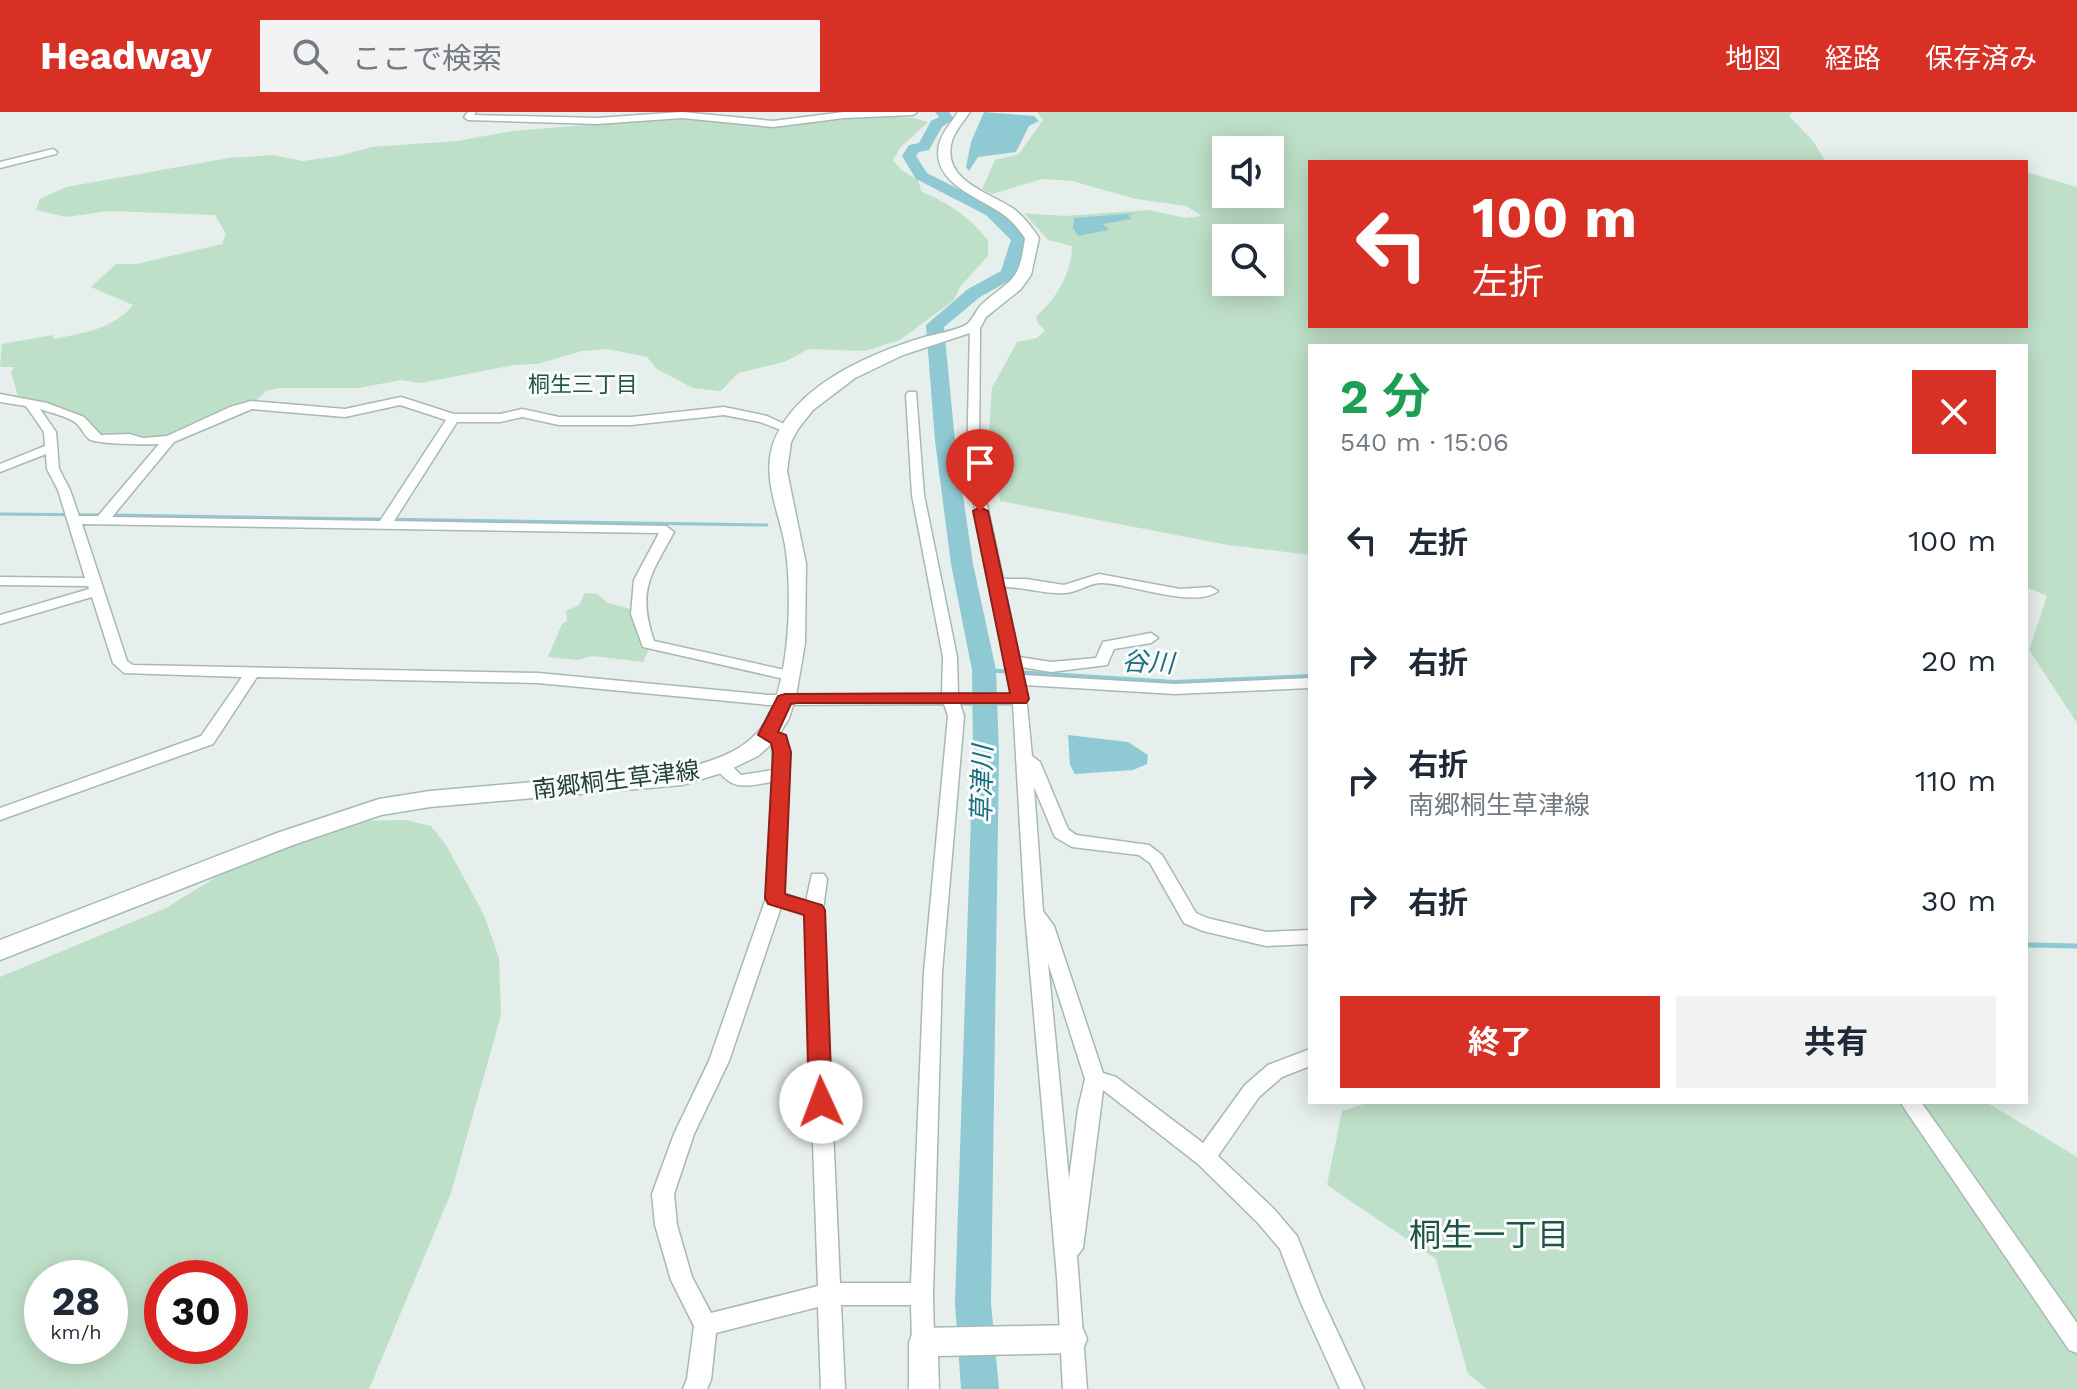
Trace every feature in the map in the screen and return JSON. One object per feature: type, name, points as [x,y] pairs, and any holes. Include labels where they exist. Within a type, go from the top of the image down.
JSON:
[{"type":"main road","points":[[964,112],[946,142],[944,152],[948,166],[962,186],[1007,211],[1024,225],[1032,238],[1027,272],[1022,282],[984,311],[974,327]]},
{"type":"main road","name":"南郷桐生草津線","points":[[0,950],[271,844],[379,807],[682,777],[722,766],[746,753],[767,735],[785,700],[789,675],[800,592],[794,542],[776,474],[780,448],[789,429],[809,405],[885,354],[974,327]]},
{"type":"street","points":[[472,112],[468,117],[597,121],[682,115],[773,124],[844,115],[912,112]]},
{"type":"street","points":[[899,112],[912,112]]},
{"type":"street","points":[[0,165],[53,152]]},
{"type":"street","points":[[974,327],[973,468],[1012,661],[1024,759],[1034,913],[1068,1277]]},
{"type":"street","points":[[912,395],[918,495],[950,657],[956,716],[933,972],[922,1294],[934,1342],[924,1389]]},
{"type":"street","points":[[0,398],[43,406],[80,420],[94,437],[100,439],[129,438],[154,442],[170,439],[251,405],[345,413],[401,401],[453,418],[500,418],[522,413],[559,421],[631,421],[724,411],[763,419],[789,429]]},
{"type":"street","points":[[32,406],[50,432],[53,469],[120,663],[129,670],[538,678],[785,700],[954,698],[1014,692],[1308,683]]},
{"type":"street","points":[[385,524],[453,418]]},
{"type":"street","points":[[101,521],[170,439]]},
{"type":"street","points":[[0,468],[53,447]]},
{"type":"street","points":[[73,520],[661,529],[667,532],[641,580],[638,614],[648,644],[789,675]]},
{"type":"street","points":[[995,583],[1026,583],[1065,589],[1099,578],[1180,593],[1211,591]]},
{"type":"street","points":[[0,581],[96,587]]},
{"type":"street","points":[[0,620],[96,587]]},
{"type":"street","points":[[1012,661],[1051,667],[1102,662],[1108,645],[1151,638]]},
{"type":"street","points":[[0,814],[207,740],[252,673]]},
{"type":"street","points":[[695,1389],[699,1380],[705,1325],[682,1280],[666,1225],[663,1194],[684,1134],[719,1061],[775,898],[781,775],[779,740],[767,735]]},
{"type":"street","points":[[1024,759],[1032,762],[1061,833],[1072,841],[1143,849],[1156,859],[1190,918],[1266,939],[1308,937]]},
{"type":"street","points":[[722,766],[737,781],[781,775]]},
{"type":"street","points":[[818,879],[814,910],[833,1389]]},
{"type":"street","points":[[775,898],[814,910]]},
{"type":"street","points":[[1034,913],[1045,926],[1095,1079],[1088,1109],[1068,1277],[1065,1339],[1075,1389]]},
{"type":"street","points":[[1205,1157],[1252,1091],[1275,1071],[1308,1058]]},
{"type":"street","points":[[1095,1079],[1109,1083],[1205,1157],[1266,1216],[1289,1243],[1312,1303],[1352,1389]]},
{"type":"street","points":[[1911,1104],[1959,1168],[2077,1342]]},
{"type":"street","points":[[705,1325],[827,1294],[922,1294]]},
{"type":"street","points":[[934,1342],[1065,1339]]},
{"type":"green space","points":[[1037,112],[1792,112],[1789,116],[1813,141],[1825,160],[1308,160],[1308,328],[2028,328],[2028,173],[2077,187],[2077,723],[2029,650],[2047,596],[2028,588],[2028,344],[1308,344],[1308,555],[1228,545],[1000,501],[989,429],[992,388],[1017,342],[1037,338],[1045,331],[1036,316],[1062,285],[1072,246],[1048,240],[1024,213],[1064,216],[1149,210],[1185,218],[1202,216],[1186,206],[1136,199],[1072,181],[1042,179],[992,194],[982,189],[995,160],[1019,154],[1043,120]]},
{"type":"green space","points":[[837,113],[914,118],[928,122],[900,148],[893,160],[901,170],[918,180],[922,192],[959,212],[988,241],[988,256],[960,287],[954,300],[900,340],[865,351],[809,349],[784,362],[738,373],[721,391],[693,388],[657,369],[647,357],[607,349],[582,351],[537,364],[514,365],[421,383],[401,380],[359,388],[279,388],[266,391],[257,400],[228,408],[181,431],[141,437],[100,436],[89,421],[18,397],[11,372],[14,367],[0,367],[2,344],[87,332],[117,320],[125,313],[133,305],[91,287],[116,264],[137,264],[222,244],[226,234],[215,215],[109,211],[66,217],[36,210],[40,199],[66,187],[229,158],[273,155],[303,161],[371,147],[457,141],[513,131],[679,117],[776,120]]},
{"type":"green space","points":[[585,593],[597,594],[608,603],[634,610],[650,647],[643,662],[592,656],[577,660],[548,657],[562,624],[567,621],[566,611],[579,605]]},
{"type":"green space","points":[[405,820],[431,826],[446,845],[484,915],[499,958],[501,1015],[451,1193],[369,1389],[0,1389],[0,977],[166,908],[294,829],[349,821]]},
{"type":"green space","points":[[1364,1104],[1989,1104],[2077,1157],[2077,1389],[1487,1389],[1468,1374],[1436,1259],[1327,1185],[1342,1111]]},
{"type":"water","points":[[984,112],[1034,116],[1039,121],[1029,126],[1016,152],[978,157],[969,171],[966,167],[971,142]]},
{"type":"water","points":[[1137,213],[1129,215],[1131,219],[1103,224],[1109,230],[1078,236],[1073,228],[1074,218]]},
{"type":"water","points":[[1068,735],[1128,742],[1148,755],[1147,764],[1133,770],[1075,774],[1070,765]]},
{"type":"waterway","name":"草津川","points":[[942,112],[947,119],[936,124],[924,147],[914,148],[909,156],[921,176],[992,212],[1019,239],[1014,263],[1008,274],[974,293],[935,325],[945,441],[962,564],[984,670],[986,755],[973,1303],[980,1389]]},
{"type":"waterway","points":[[0,514],[101,515]]},
{"type":"waterway","points":[[110,515],[767,525]]},
{"type":"waterway","name":"谷川","points":[[984,670],[1175,682],[1308,676]]},
{"type":"waterway","name":"谷川","points":[[2028,945],[2077,946]]},
{"type":"district","name":"桐生三丁目","points":[[583,384]]},
{"type":"district","name":"桐生一丁目","points":[[1489,1235]]},
{"type":"route","points":[[821,1102],[814,910],[775,898],[782,752],[779,740],[767,735],[785,700],[797,698],[1020,699],[980,511]]}]
